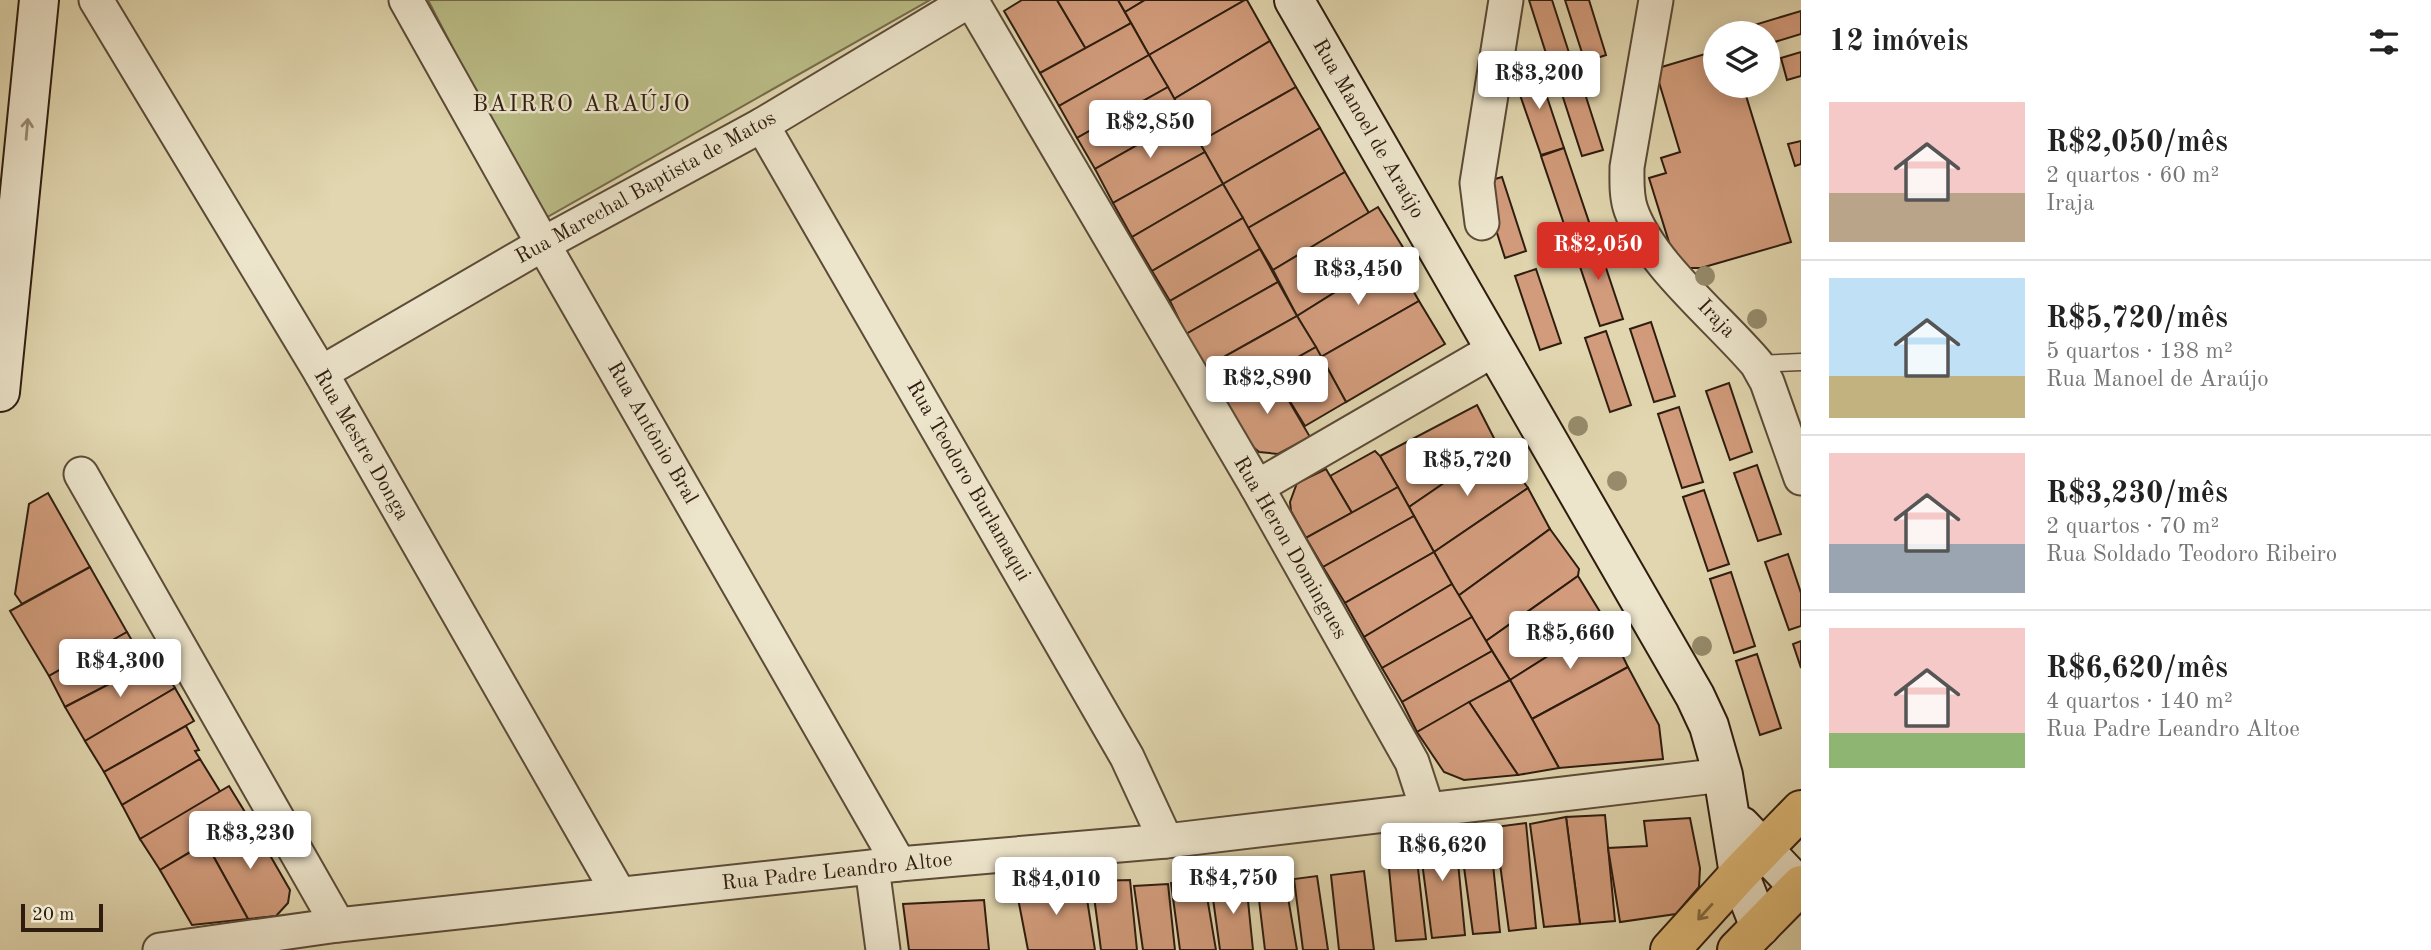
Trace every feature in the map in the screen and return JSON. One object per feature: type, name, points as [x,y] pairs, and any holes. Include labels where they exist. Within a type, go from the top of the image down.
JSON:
[{"type":"main road","points":[[1670,950],[1801,810]]},
{"type":"main road","points":[[1748,938],[1800,886]]},
{"type":"street","points":[[0,392],[18,166],[39,0]]},
{"type":"street","name":"Rua Antônio Bral","points":[[406,0],[886,866]]},
{"type":"street","name":"Rua Marechal Baptista de Matos","points":[[321,373],[543,244],[762,125],[971,0]]},
{"type":"street","name":"Rua Heron Domingues","points":[[971,0],[1257,487],[1412,762],[1428,811]]},
{"type":"street","name":"Rua Manoel de Araújo","points":[[1294,0],[1679,664],[1709,726],[1723,775],[1730,814],[1751,862],[1748,938]]},
{"type":"street","points":[[1482,223],[1477,183],[1506,0]]},
{"type":"street","name":"Iraja","points":[[1656,0],[1627,167],[1630,207],[1639,228],[1663,261],[1757,364],[1767,382],[1801,478]]},
{"type":"street","name":"Rua Mestre Donga","points":[[102,11],[321,373],[618,894]]},
{"type":"street","name":"Rua Teodoro Burlamaqui","points":[[762,125],[1127,757],[1166,841]]},
{"type":"street","points":[[1257,487],[1495,349]]},
{"type":"street","points":[[81,474],[338,925]]},
{"type":"street","name":"Rua Padre Leandro Altoe","points":[[160,950],[338,925],[886,866],[1166,841],[1723,775]]},
{"type":"street","points":[[1751,862],[1800,886]]},
{"type":"street","points":[[883,950],[886,866]]},
{"type":"lane","points":[[1757,364],[1801,362]]},
{"type":"green space","points":[[428,0],[930,0],[542,220]]},
{"type":"building","points":[[1022,0],[1057,0],[1086,49],[1040,73],[1004,11]]},
{"type":"building","points":[[1057,0],[1118,0],[1131,23],[1086,49]]},
{"type":"building","points":[[1118,0],[1145,0],[1125,12]]},
{"type":"building","points":[[1145,0],[1245,0],[1149,55],[1125,12]]},
{"type":"building","points":[[1245,0],[1270,41],[1174,99],[1149,55]]},
{"type":"building","points":[[1529,0],[1552,0],[1572,62],[1551,69]]},
{"type":"building","points":[[1565,0],[1589,0],[1606,55],[1585,62]]},
{"type":"building","points":[[1801,11],[1801,34],[1780,40],[1780,21],[1768,21]]},
{"type":"building","points":[[1131,23],[1149,55],[1059,106],[1040,73]]},
{"type":"building","points":[[1270,41],[1296,87],[1199,142],[1174,99]]},
{"type":"building","points":[[1801,52],[1801,76],[1787,80],[1781,58]]},
{"type":"building","points":[[1149,55],[1168,87],[1077,138],[1059,106]]},
{"type":"building","points":[[1703,55],[1703,98],[1747,98],[1791,242],[1701,268],[1677,268],[1649,178],[1666,173],[1661,158],[1680,152],[1655,69]]},
{"type":"building","points":[[1537,67],[1564,148],[1541,155],[1513,75]]},
{"type":"building","points":[[1579,75],[1603,150],[1582,156],[1558,82]]},
{"type":"building","points":[[1168,87],[1185,118],[1095,169],[1077,138]]},
{"type":"building","points":[[1296,87],[1320,128],[1223,184],[1199,142]]},
{"type":"building","points":[[1185,118],[1205,152],[1113,203],[1095,169]]},
{"type":"building","points":[[1320,128],[1345,172],[1248,228],[1223,184]]},
{"type":"building","points":[[1801,141],[1801,164],[1795,166],[1788,144]]},
{"type":"building","points":[[1564,148],[1591,228],[1568,236],[1541,156]]},
{"type":"building","points":[[1205,152],[1223,184],[1132,237],[1113,203]]},
{"type":"building","points":[[1345,172],[1369,213],[1273,270],[1248,228]]},
{"type":"building","points":[[1502,177],[1526,251],[1505,258],[1481,183]]},
{"type":"building","points":[[1223,184],[1243,218],[1152,271],[1132,237]]},
{"type":"building","points":[[1378,207],[1404,249],[1297,316],[1273,270]]},
{"type":"building","points":[[1243,218],[1260,249],[1170,301],[1152,271]]},
{"type":"building","points":[[1596,238],[1623,319],[1600,326],[1573,246]]},
{"type":"building","points":[[1260,249],[1278,282],[1186,334],[1170,301]]},
{"type":"building","points":[[1393,256],[1419,301],[1321,357],[1297,316]]},
{"type":"building","points":[[1536,269],[1561,343],[1540,350],[1515,276]]},
{"type":"building","points":[[1278,282],[1297,316],[1206,367],[1186,334]]},
{"type":"building","points":[[1419,301],[1445,344],[1346,402],[1321,357]]},
{"type":"building","points":[[1297,316],[1316,347],[1224,398],[1206,367]]},
{"type":"building","points":[[1651,322],[1675,396],[1654,402],[1630,329]]},
{"type":"building","points":[[1606,331],[1631,405],[1610,412],[1585,338]]},
{"type":"building","points":[[1316,347],[1346,402],[1305,426],[1272,372]]},
{"type":"building","points":[[1272,372],[1310,437],[1278,454],[1259,452],[1252,446],[1224,398]]},
{"type":"building","points":[[1729,383],[1752,452],[1730,460],[1706,391]]},
{"type":"building","points":[[1477,405],[1498,446],[1409,507],[1380,456]]},
{"type":"building","points":[[1679,407],[1703,482],[1682,488],[1658,414]]},
{"type":"building","points":[[1498,446],[1528,488],[1434,552],[1409,507]]},
{"type":"building","points":[[1375,451],[1398,487],[1352,513],[1330,476]]},
{"type":"building","points":[[1757,465],[1781,534],[1758,541],[1734,473]]},
{"type":"building","points":[[1326,469],[1352,513],[1306,538],[1291,511],[1290,502],[1297,483]]},
{"type":"building","points":[[1398,487],[1414,516],[1323,567],[1306,538]]},
{"type":"building","points":[[1528,488],[1550,529],[1458,596],[1434,552]]},
{"type":"building","points":[[1704,490],[1729,564],[1708,571],[1683,497]]},
{"type":"building","points":[[48,493],[90,567],[22,604],[15,594],[29,504]]},
{"type":"building","points":[[1414,516],[1434,552],[1345,603],[1323,567]]},
{"type":"building","points":[[1550,529],[1579,569],[1578,576],[1486,641],[1458,596]]},
{"type":"building","points":[[1434,552],[1452,584],[1364,637],[1345,603]]},
{"type":"building","points":[[1788,554],[1801,593],[1801,626],[1789,630],[1765,562]]},
{"type":"building","points":[[90,567],[127,632],[49,676],[10,611]]},
{"type":"building","points":[[1731,572],[1755,646],[1734,653],[1710,579]]},
{"type":"building","points":[[1578,576],[1605,620],[1510,680],[1486,641]]},
{"type":"building","points":[[1452,584],[1472,617],[1382,668],[1364,637]]},
{"type":"building","points":[[1472,617],[1492,651],[1402,702],[1382,668]]},
{"type":"building","points":[[1605,620],[1628,667],[1532,719],[1510,680]]},
{"type":"building","points":[[127,632],[146,665],[65,707],[49,676]]},
{"type":"building","points":[[1801,641],[1801,668],[1793,644]]},
{"type":"building","points":[[1492,651],[1510,680],[1417,732],[1402,702]]},
{"type":"building","points":[[1757,654],[1781,728],[1760,735],[1736,661]]},
{"type":"building","points":[[156,656],[175,688],[85,741],[65,707],[146,665]]},
{"type":"building","points":[[1628,667],[1659,725],[1663,759],[1559,768],[1532,719]]},
{"type":"building","points":[[1510,680],[1559,768],[1518,775],[1469,702]]},
{"type":"building","points":[[175,688],[194,721],[104,772],[85,741]]},
{"type":"building","points":[[1469,702],[1518,775],[1464,780],[1444,772],[1417,732]]},
{"type":"building","points":[[186,726],[199,750],[195,751],[200,759],[122,805],[104,772]]},
{"type":"building","points":[[200,759],[221,793],[140,839],[122,805]]},
{"type":"building","points":[[229,786],[248,817],[160,870],[140,839]]},
{"type":"building","points":[[1605,815],[1615,921],[1580,924],[1566,817]]},
{"type":"building","points":[[248,817],[290,890],[288,903],[276,916],[248,919],[206,843]]},
{"type":"building","points":[[1566,817],[1580,924],[1544,927],[1530,824]]},
{"type":"building","points":[[1690,818],[1700,868],[1699,887],[1676,914],[1620,922],[1608,848],[1647,846],[1644,821]]},
{"type":"building","points":[[1526,823],[1536,928],[1509,931],[1495,827]]},
{"type":"building","points":[[1489,826],[1500,932],[1473,934],[1459,830]]},
{"type":"building","points":[[1455,831],[1465,935],[1432,938],[1418,832]]},
{"type":"building","points":[[1414,833],[1426,939],[1396,941],[1386,837]]},
{"type":"building","points":[[206,843],[248,919],[192,925],[160,870]]},
{"type":"building","points":[[1364,871],[1374,950],[1339,950],[1331,875]]},
{"type":"building","points":[[1317,876],[1328,950],[1303,950],[1294,879]]},
{"type":"building","points":[[1204,879],[1216,950],[1180,950],[1171,883]]},
{"type":"building","points":[[1084,880],[1095,950],[1028,950],[1016,888]]},
{"type":"building","points":[[1130,880],[1137,950],[1101,950],[1092,881]]},
{"type":"building","points":[[1285,880],[1297,950],[1265,950],[1257,883]]},
{"type":"building","points":[[1246,881],[1253,950],[1220,950],[1211,884]]},
{"type":"building","points":[[1168,884],[1175,950],[1143,950],[1134,886]]},
{"type":"building","points":[[984,900],[989,950],[909,950],[903,904]]},
{"type":"district","name":"BAIRRO ARAÚJO","points":[[582,104]]}]
